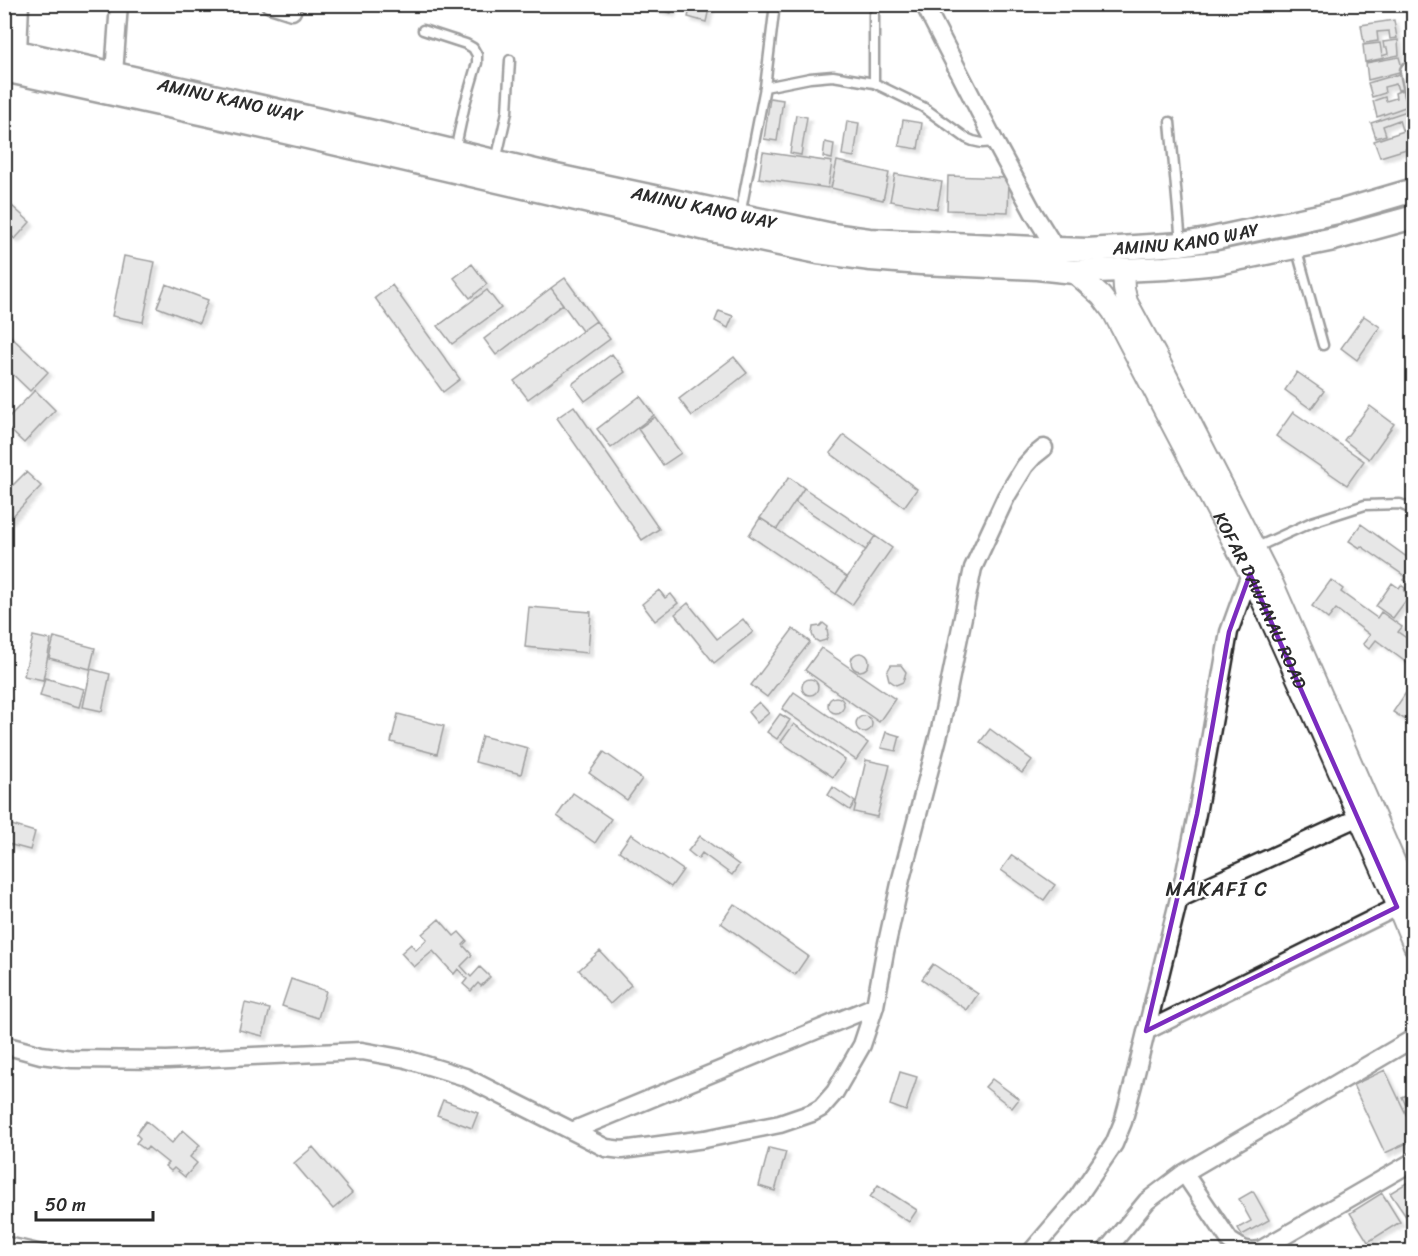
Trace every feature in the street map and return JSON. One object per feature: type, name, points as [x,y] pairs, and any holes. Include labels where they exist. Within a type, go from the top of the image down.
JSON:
[{"type":"main road","name":"AMINU KANO WAY","points":[[9,57],[114,74],[455,151],[496,161],[554,185],[818,252],[871,259],[1074,272],[1166,268],[1216,263],[1296,247],[1413,217]]},
{"type":"main road","name":"AMINU KANO WAY","points":[[9,57],[246,123],[554,185],[740,215],[832,235],[869,240],[1088,250],[1181,244],[1342,212],[1413,190]]},
{"type":"street","points":[[9,57],[20,4]]},
{"type":"street","points":[[114,74],[119,4]]},
{"type":"street","points":[[270,4],[292,11]]},
{"type":"street","points":[[924,4],[995,142],[1056,249]]},
{"type":"street","points":[[1409,71],[1413,95]]},
{"type":"street","name":"KOFAR DAWANAU ROAD","points":[[1123,270],[1127,302],[1277,595],[1405,906],[1413,946]]},
{"type":"street","name":"KOFAR DAWANAU ROAD","points":[[1074,272],[1101,296],[1113,312],[1250,574],[1359,817],[1405,906]]},
{"type":"street","points":[[4,1046],[40,1055],[72,1059],[167,1060],[362,1052],[406,1059],[465,1077],[606,1148],[622,1150],[705,1139],[780,1124],[821,1108],[835,1092],[862,1046],[875,1006],[901,879],[940,730],[973,568],[1006,496],[1025,466],[1044,448]]},
{"type":"street","points":[[1031,1251],[1077,1198],[1114,1144],[1123,1122],[1179,899],[1197,814],[1228,632],[1250,574]]},
{"type":"street","points":[[1179,899],[1359,817]]},
{"type":"street","points":[[1146,1031],[1405,906]]},
{"type":"street","points":[[572,1131],[875,1006]]},
{"type":"street","points":[[1105,1251],[1147,1201],[1184,1173],[1413,1038]]},
{"type":"street","points":[[1184,1173],[1230,1241],[1243,1249],[1252,1251],[1260,1250],[1413,1161]]},
{"type":"lane","points":[[740,215],[765,87],[775,4]]},
{"type":"lane","points":[[874,15],[874,83]]},
{"type":"lane","points":[[423,30],[466,44],[473,48],[477,55],[455,151]]},
{"type":"lane","points":[[496,161],[507,112],[510,60]]},
{"type":"lane","points":[[765,87],[833,76],[874,83],[923,107],[973,141],[995,142]]},
{"type":"lane","points":[[1170,122],[1181,244]]},
{"type":"lane","points":[[1296,247],[1323,345]]},
{"type":"lane","points":[[1254,549],[1312,522],[1365,506],[1400,504],[1413,510]]},
{"type":"lane","points":[[4,1241],[51,1251]]},
{"type":"highlighted area","points":[[1250,574],[1397,907],[1146,1031],[1197,814],[1229,632]]},
{"type":"building","points":[[655,4],[674,4],[671,13],[654,8]]},
{"type":"building","points":[[691,4],[710,4],[706,22],[688,17]]},
{"type":"building","points":[[1394,20],[1397,38],[1390,39],[1389,31],[1377,32],[1378,41],[1364,43],[1361,25]]},
{"type":"building","points":[[1398,40],[1399,55],[1365,62],[1363,45],[1380,43],[1382,56],[1388,54],[1383,42]]},
{"type":"building","points":[[1399,57],[1403,71],[1368,80],[1366,63]]},
{"type":"building","points":[[1403,73],[1407,88],[1398,90],[1396,84],[1384,87],[1385,93],[1372,97],[1368,83]]},
{"type":"building","points":[[1404,89],[1408,106],[1377,117],[1373,101],[1385,97],[1386,101],[1396,98],[1395,93]]},
{"type":"building","points":[[770,98],[783,100],[777,141],[764,139]]},
{"type":"building","points":[[1410,110],[1414,126],[1402,130],[1399,120],[1383,126],[1386,135],[1376,138],[1371,123]]},
{"type":"building","points":[[796,115],[807,117],[801,155],[790,153]]},
{"type":"building","points":[[903,120],[922,123],[918,149],[899,146]]},
{"type":"building","points":[[847,121],[859,123],[854,157],[842,155]]},
{"type":"building","points":[[1407,130],[1413,147],[1380,157],[1374,141]]},
{"type":"building","points":[[825,142],[834,144],[832,159],[823,157]]},
{"type":"building","points":[[763,152],[832,162],[828,188],[759,178]]},
{"type":"building","points":[[837,161],[889,173],[883,200],[831,188]]},
{"type":"building","points":[[895,174],[942,182],[937,209],[890,201]]},
{"type":"building","points":[[948,176],[1009,178],[1008,212],[947,210]]},
{"type":"building","points":[[4,199],[30,222],[15,239],[4,230]]},
{"type":"building","points":[[124,256],[155,262],[143,322],[112,316]]},
{"type":"building","points":[[472,264],[487,284],[470,298],[454,278]]},
{"type":"building","points":[[565,278],[596,321],[582,331],[551,288]]},
{"type":"building","points":[[166,284],[208,300],[199,323],[157,307]]},
{"type":"building","points":[[392,285],[460,379],[443,392],[375,298]]},
{"type":"building","points":[[551,288],[563,304],[496,355],[484,339]]},
{"type":"building","points":[[487,290],[501,308],[452,344],[438,326]]},
{"type":"building","points":[[719,311],[733,316],[728,328],[715,321]]},
{"type":"building","points":[[1364,316],[1380,327],[1357,360],[1341,348]]},
{"type":"building","points":[[596,321],[610,339],[528,399],[514,381]]},
{"type":"building","points":[[4,330],[48,372],[30,391],[4,366]]},
{"type":"building","points":[[612,354],[625,372],[585,401],[572,384]]},
{"type":"building","points":[[734,357],[747,373],[692,416],[679,399]]},
{"type":"building","points":[[1297,372],[1324,391],[1311,409],[1285,390]]},
{"type":"building","points":[[35,390],[55,410],[24,443],[4,422]]},
{"type":"building","points":[[640,396],[654,415],[611,448],[597,429]]},
{"type":"building","points":[[574,406],[659,529],[642,540],[557,418]]},
{"type":"building","points":[[1370,406],[1394,424],[1369,459],[1344,440]]},
{"type":"building","points":[[1293,412],[1364,461],[1347,485],[1276,436]]},
{"type":"building","points":[[655,417],[681,453],[663,465],[638,429]]},
{"type":"building","points":[[844,435],[917,489],[904,507],[830,453]]},
{"type":"building","points":[[26,472],[41,486],[9,520],[4,515],[4,494]]},
{"type":"building","points":[[789,477],[804,488],[777,529],[760,518]]},
{"type":"building","points":[[1414,479],[1414,492],[1407,488]]},
{"type":"building","points":[[804,488],[875,536],[866,550],[795,502]]},
{"type":"building","points":[[760,518],[847,577],[836,594],[749,535]]},
{"type":"building","points":[[1361,524],[1411,560],[1414,557],[1414,586],[1404,580],[1406,577],[1361,546],[1360,548],[1349,541]]},
{"type":"building","points":[[875,536],[892,548],[852,605],[836,594]]},
{"type":"building","points":[[1331,580],[1343,589],[1341,592],[1377,618],[1381,612],[1402,627],[1398,632],[1408,639],[1412,633],[1414,635],[1414,663],[1411,666],[1376,640],[1369,649],[1363,644],[1370,635],[1336,609],[1328,619],[1312,606]]},
{"type":"building","points":[[1392,583],[1399,588],[1401,585],[1410,595],[1393,618],[1376,606]]},
{"type":"building","points":[[659,590],[665,598],[671,594],[678,603],[655,621],[642,604]]},
{"type":"building","points":[[688,603],[717,639],[743,619],[753,632],[714,663],[675,614]]},
{"type":"building","points":[[529,607],[591,612],[588,653],[525,647]]},
{"type":"building","points":[[823,623],[828,627],[828,635],[826,640],[819,642],[812,634],[813,627]]},
{"type":"building","points":[[793,629],[810,642],[767,697],[751,685]]},
{"type":"building","points":[[33,636],[51,640],[43,680],[24,676]]},
{"type":"building","points":[[54,637],[95,648],[90,669],[49,658]]},
{"type":"building","points":[[821,648],[895,699],[879,722],[805,670]]},
{"type":"building","points":[[860,653],[866,656],[869,662],[866,668],[860,671],[854,668],[851,662],[854,656]]},
{"type":"building","points":[[891,665],[901,665],[906,672],[903,682],[896,685],[889,680],[887,672]]},
{"type":"building","points":[[91,669],[110,674],[102,711],[83,707]]},
{"type":"building","points":[[45,678],[84,689],[79,707],[40,696]]},
{"type":"building","points":[[810,679],[816,681],[818,687],[816,693],[810,695],[804,693],[802,687],[804,681]]},
{"type":"building","points":[[1407,691],[1414,696],[1414,725],[1393,712]]},
{"type":"building","points":[[794,692],[868,743],[856,760],[782,709]]},
{"type":"building","points":[[836,697],[842,699],[844,705],[842,711],[836,713],[830,711],[828,705],[830,699]]},
{"type":"building","points":[[759,702],[769,713],[757,723],[748,712]]},
{"type":"building","points":[[398,714],[444,726],[437,754],[391,742]]},
{"type":"building","points":[[780,714],[790,720],[777,739],[767,732]]},
{"type":"building","points":[[864,716],[872,724],[864,732],[856,724]]},
{"type":"building","points":[[794,724],[845,760],[833,777],[781,742]]},
{"type":"building","points":[[990,729],[1032,760],[1022,773],[980,742]]},
{"type":"building","points":[[886,732],[900,736],[896,751],[881,748]]},
{"type":"building","points":[[482,736],[528,748],[521,774],[475,762]]},
{"type":"building","points":[[604,752],[642,779],[627,800],[589,773]]},
{"type":"building","points":[[866,760],[890,765],[877,817],[854,812]]},
{"type":"building","points":[[833,787],[855,802],[850,810],[828,795]]},
{"type":"building","points":[[573,793],[611,819],[595,843],[557,816]]},
{"type":"building","points":[[5,823],[35,832],[30,850],[4,843]]},
{"type":"building","points":[[631,834],[683,870],[671,887],[619,851]]},
{"type":"building","points":[[700,836],[739,865],[732,875],[702,853],[698,859],[688,851]]},
{"type":"building","points":[[1012,855],[1055,885],[1044,900],[1001,870]]},
{"type":"building","points":[[734,904],[808,956],[795,975],[721,923]]},
{"type":"building","points":[[439,919],[454,936],[459,932],[467,941],[463,945],[472,955],[461,966],[471,977],[480,967],[490,977],[481,986],[478,983],[471,991],[463,984],[467,979],[458,969],[454,974],[433,951],[414,967],[401,953],[411,944],[416,950],[427,939],[422,934]]},
{"type":"building","points":[[600,951],[631,985],[610,1004],[579,970]]},
{"type":"building","points":[[933,964],[978,994],[967,1010],[922,979]]},
{"type":"building","points":[[291,979],[326,991],[318,1018],[282,1006]]},
{"type":"building","points":[[245,1003],[270,1009],[263,1036],[239,1030]]},
{"type":"building","points":[[1385,1070],[1414,1131],[1414,1140],[1385,1153],[1353,1085]]},
{"type":"building","points":[[900,1072],[917,1077],[906,1111],[890,1105]]},
{"type":"building","points":[[992,1079],[1019,1099],[1012,1108],[985,1087]]},
{"type":"building","points":[[1414,1092],[1414,1123],[1402,1097]]},
{"type":"building","points":[[443,1100],[478,1113],[472,1128],[437,1115]]},
{"type":"building","points":[[146,1121],[172,1143],[183,1130],[200,1145],[190,1157],[197,1163],[185,1177],[174,1168],[171,1171],[165,1166],[168,1163],[148,1147],[146,1150],[136,1143],[140,1138],[136,1134]]},
{"type":"building","points":[[313,1147],[352,1193],[333,1209],[294,1163]]},
{"type":"building","points":[[769,1148],[786,1152],[775,1191],[759,1186]]},
{"type":"building","points":[[1413,1179],[1414,1214],[1407,1218],[1390,1193]]},
{"type":"building","points":[[878,1185],[917,1210],[909,1222],[870,1197]]},
{"type":"building","points":[[1253,1191],[1269,1220],[1242,1235],[1238,1228],[1251,1221],[1239,1199]]},
{"type":"building","points":[[1382,1193],[1400,1222],[1368,1242],[1350,1213]]},
{"type":"district","name":"MAKAFI C","points":[[1217,889]]}]
